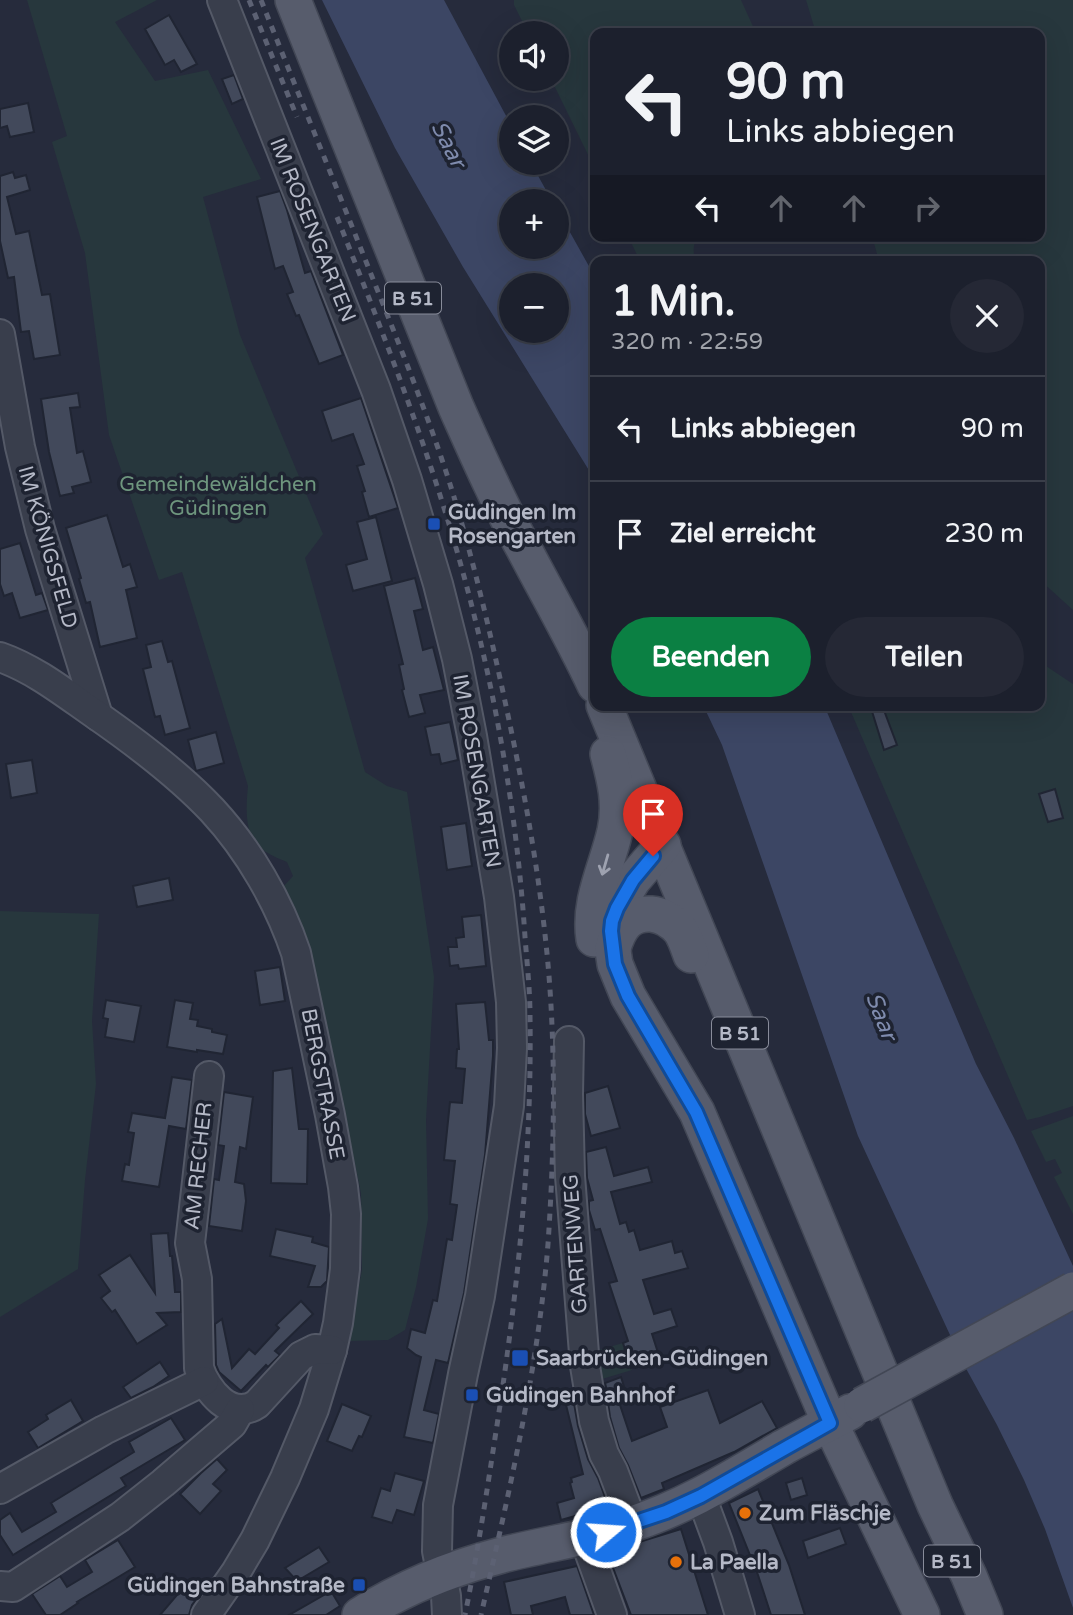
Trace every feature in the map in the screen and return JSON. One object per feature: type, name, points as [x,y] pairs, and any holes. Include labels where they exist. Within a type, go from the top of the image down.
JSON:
[{"type":"main road","name":"B 51","points":[[293,0],[481,463],[590,673]]},
{"type":"main road","points":[[547,591],[570,665],[607,753],[616,784],[615,830],[592,919],[593,936],[605,971],[612,982],[628,996]]},
{"type":"main road","name":"B 51","points":[[607,711],[935,1505],[985,1615]]},
{"type":"main road","points":[[663,845],[633,880],[617,908],[611,931],[615,964],[628,996],[696,1112],[830,1423],[922,1615]]},
{"type":"main road","points":[[612,948],[622,926],[632,917],[641,914],[670,920],[681,932],[791,1191],[818,1221]]},
{"type":"main road","points":[[360,1615],[441,1575],[508,1554],[633,1524],[666,1512],[701,1496],[1073,1290]]},
{"type":"main road","name":"B 51","points":[[935,1505],[958,1581],[972,1615]]},
{"type":"street","name":"IM ROSENGARTEN","points":[[222,0],[376,390],[407,480],[457,659],[497,886],[511,1002],[509,1106],[480,1296],[438,1505],[437,1551],[447,1615]]},
{"type":"street","name":"IM KÖNIGSFELD","points":[[0,334],[20,447],[37,516],[98,716]]},
{"type":"street","name":"BERGSTRASSE","points":[[0,657],[45,678],[98,716],[164,766],[213,811],[232,834],[273,897],[296,953],[330,1115],[346,1214],[345,1269],[338,1323],[314,1409],[269,1512],[236,1573],[206,1615]]},
{"type":"street","name":"GARTENWEG","points":[[569,1041],[570,1176],[586,1378],[594,1421],[604,1454],[633,1524]]},
{"type":"street","name":"AM RECHER","points":[[204,1381],[199,1368],[197,1279],[190,1242],[209,1076]]},
{"type":"street","points":[[0,1489],[104,1430],[204,1381],[208,1388],[230,1407],[249,1409],[257,1404],[301,1356],[309,1351],[332,1350]]},
{"type":"street","points":[[0,1586],[13,1587],[120,1517],[232,1424],[240,1410]]},
{"type":"street","points":[[701,1496],[740,1615]]},
{"type":"street","points":[[584,1537],[612,1615]]},
{"type":"green space","name":"Gemeindewäldchen Güdingen","points":[[27,0],[157,0],[115,22],[155,81],[208,70],[261,179],[203,197],[240,335],[323,534],[305,558],[365,772],[387,786],[407,792],[434,977],[426,1120],[428,1219],[405,1330],[388,1340],[350,1341],[362,1270],[361,1193],[308,941],[283,887],[293,876],[287,862],[271,855],[253,839],[247,813],[248,786],[182,572],[159,580],[109,435],[85,253],[52,142],[67,136]]},
{"type":"green space","points":[[514,0],[741,0],[754,28],[590,28],[590,159],[569,116],[569,105],[564,105],[557,91],[569,91],[569,21],[522,21]]},
{"type":"green space","points":[[806,0],[1073,0],[1073,610],[1045,585],[1045,256],[878,256],[874,242],[1045,242],[1045,28],[814,28]]},
{"type":"green space","points":[[631,242],[695,242],[695,256],[638,256]]},
{"type":"green space","points":[[1045,665],[1073,684],[1073,1106],[1027,1120],[851,711],[1045,711]]},
{"type":"green space","points":[[0,911],[99,914],[92,1021],[96,1084],[78,1269],[0,1317]]},
{"type":"green space","points":[[1073,1116],[1073,1214],[1054,1177],[1062,1173],[1055,1159],[1046,1162],[1031,1131]]},
{"type":"green space","points":[[623,1343],[632,1370],[592,1382],[592,1352]]},
{"type":"water","name":"Saar","points":[[322,0],[444,0],[500,105],[499,175],[538,175],[545,189],[499,189],[499,259],[569,259],[569,230],[590,268],[590,472],[510,343],[569,343],[569,273],[499,273],[499,325],[395,148]]},
{"type":"water","name":"Saar","points":[[706,711],[827,711],[976,1064],[1014,1138],[1073,1266],[1073,1608],[1024,1480],[963,1363],[858,1136],[722,745]]},
{"type":"building","points":[[169,15],[197,64],[181,72],[174,60],[165,65],[145,29]]},
{"type":"building","points":[[234,75],[243,99],[232,104],[222,79]]},
{"type":"building","points":[[28,103],[34,132],[10,137],[7,126],[0,128],[0,109]]},
{"type":"building","points":[[13,172],[15,178],[26,175],[30,190],[7,197],[16,234],[29,231],[42,295],[50,294],[60,355],[34,359],[29,331],[21,332],[14,277],[8,278],[0,241],[0,176]]},
{"type":"building","points":[[280,191],[305,273],[311,271],[343,355],[319,364],[299,315],[296,316],[287,294],[293,292],[283,266],[275,269],[257,197]]},
{"type":"building","points":[[78,393],[80,407],[70,408],[77,453],[83,451],[91,482],[72,487],[74,493],[60,496],[49,452],[41,399]]},
{"type":"building","points":[[361,398],[398,508],[369,517],[357,466],[364,464],[353,434],[332,441],[322,411]]},
{"type":"building","points":[[107,515],[123,567],[130,564],[137,587],[126,590],[137,638],[100,647],[90,602],[86,603],[66,528]]},
{"type":"building","points":[[376,517],[392,581],[353,591],[346,565],[367,559],[357,522]]},
{"type":"building","points":[[20,543],[36,595],[42,593],[48,610],[20,618],[12,593],[4,596],[0,584],[0,549]]},
{"type":"building","points":[[415,578],[423,609],[414,611],[423,650],[433,647],[444,690],[420,695],[425,713],[409,717],[399,665],[403,664],[384,586]]},
{"type":"building","points":[[162,641],[168,662],[172,661],[190,728],[165,735],[160,716],[155,717],[143,669],[151,667],[146,645]]},
{"type":"building","points":[[872,711],[884,711],[897,745],[884,750]]},
{"type":"building","points":[[450,722],[458,760],[441,764],[439,754],[431,755],[425,727]]},
{"type":"building","points":[[216,732],[224,763],[196,771],[188,740]]},
{"type":"building","points":[[32,760],[37,793],[11,798],[6,764]]},
{"type":"building","points":[[1055,789],[1063,818],[1048,822],[1039,794]]},
{"type":"building","points":[[466,823],[472,866],[447,870],[441,827]]},
{"type":"building","points":[[169,878],[173,900],[137,907],[133,886]]},
{"type":"building","points":[[481,915],[486,966],[459,969],[458,965],[450,966],[448,947],[457,947],[456,938],[464,937],[462,917]]},
{"type":"building","points":[[280,967],[285,1001],[260,1005],[255,971]]},
{"type":"building","points":[[106,1000],[141,1006],[134,1042],[105,1037],[108,1019],[103,1018]]},
{"type":"building","points":[[175,1000],[193,1003],[190,1019],[198,1020],[197,1026],[227,1035],[223,1054],[167,1047]]},
{"type":"building","points":[[485,1002],[489,1040],[493,1040],[493,1056],[485,1155],[464,1293],[448,1363],[436,1360],[424,1410],[439,1414],[433,1443],[404,1437],[421,1357],[407,1348],[411,1329],[425,1333],[433,1300],[437,1301],[447,1239],[452,1240],[457,1205],[450,1204],[455,1161],[444,1160],[450,1102],[462,1103],[465,1069],[456,1068],[459,1049],[456,1004]]},
{"type":"building","points":[[292,1068],[299,1129],[308,1129],[307,1184],[271,1183],[273,1071]]},
{"type":"building","points":[[172,1077],[192,1080],[186,1129],[169,1126],[159,1187],[122,1181],[125,1164],[129,1165],[134,1133],[128,1132],[132,1113],[165,1118]]},
{"type":"building","points":[[608,1086],[620,1128],[591,1136],[585,1114],[585,1093]]},
{"type":"building","points":[[224,1092],[253,1097],[246,1149],[240,1147],[235,1182],[244,1184],[246,1201],[242,1231],[209,1226],[214,1179],[219,1180],[224,1146],[218,1145]]},
{"type":"building","points":[[606,1147],[614,1176],[648,1167],[652,1182],[611,1192],[620,1224],[626,1222],[629,1232],[634,1230],[640,1250],[672,1241],[675,1253],[682,1251],[688,1268],[643,1280],[654,1314],[671,1309],[677,1326],[652,1334],[660,1359],[631,1368],[623,1343],[628,1341],[609,1283],[617,1281],[600,1229],[595,1230],[589,1210],[589,1201],[593,1200],[587,1178],[586,1152]]},
{"type":"building","points":[[276,1229],[313,1237],[312,1242],[329,1247],[327,1281],[321,1287],[308,1287],[315,1266],[270,1256]]},
{"type":"building","points":[[168,1233],[175,1292],[181,1292],[181,1312],[157,1313],[167,1325],[137,1344],[115,1310],[112,1312],[101,1298],[110,1291],[99,1275],[130,1255],[155,1293],[151,1234]]},
{"type":"building","points":[[301,1301],[313,1314],[275,1351],[280,1355],[268,1367],[266,1365],[241,1391],[219,1372],[216,1365],[215,1324],[222,1319],[232,1368],[249,1349],[255,1354],[279,1328],[276,1325]]},
{"type":"building","points":[[160,1362],[169,1376],[131,1398],[123,1387]]},
{"type":"building","points":[[621,1377],[627,1396],[618,1399],[632,1441],[667,1427],[660,1407],[708,1390],[720,1423],[762,1401],[777,1428],[734,1452],[662,1483],[664,1489],[641,1498],[619,1448],[610,1417],[605,1383]]},
{"type":"building","points":[[71,1400],[83,1421],[38,1448],[28,1432],[48,1419],[46,1415]]},
{"type":"building","points":[[574,1403],[588,1459],[609,1508],[561,1520],[557,1503],[574,1498],[571,1478],[583,1474],[566,1405]]},
{"type":"building","points":[[342,1404],[371,1416],[362,1437],[359,1436],[352,1451],[327,1441]]},
{"type":"building","points":[[171,1418],[185,1440],[121,1478],[126,1486],[13,1555],[0,1535],[0,1520],[10,1513],[22,1532],[56,1512],[51,1503],[134,1452],[129,1442]]},
{"type":"building","points":[[217,1459],[227,1470],[213,1484],[221,1491],[200,1514],[180,1494]]},
{"type":"building","points":[[395,1473],[424,1481],[414,1515],[397,1510],[392,1523],[372,1517],[381,1488],[390,1491]]},
{"type":"building","points":[[802,1478],[807,1495],[791,1500],[786,1483]]},
{"type":"building","points":[[758,1489],[789,1565],[805,1615],[771,1615],[729,1503]]},
{"type":"building","points":[[840,1528],[846,1544],[808,1558],[803,1541]]},
{"type":"building","points":[[681,1529],[708,1615],[631,1615],[607,1552]]},
{"type":"building","points":[[118,1540],[135,1567],[60,1615],[46,1615],[32,1594],[60,1576],[67,1587],[92,1572],[85,1560]]},
{"type":"building","points":[[319,1547],[329,1562],[297,1581],[285,1568]]},
{"type":"building","points":[[577,1566],[594,1615],[570,1615],[565,1597],[531,1606],[533,1615],[511,1615],[504,1582]]},
{"type":"building","points":[[188,1582],[201,1593],[192,1605],[189,1615],[160,1615]]},
{"type":"building","points":[[331,1591],[340,1606],[326,1615],[289,1615]]},
{"type":"railway","points":[[249,0],[297,117]]},
{"type":"railway","points":[[261,0],[410,373],[450,484],[475,571],[496,660],[522,784],[538,880],[549,976],[553,1043],[553,1144],[548,1244],[530,1384],[481,1615]]},
{"type":"railway","points":[[337,217],[420,435],[462,569],[485,660],[503,752],[521,891],[530,1006],[530,1069],[522,1228],[503,1385],[465,1615]]},
{"type":"place","name":"Güdingen Im Rosengarten","points":[[434,524]]},
{"type":"place","name":"Saarbrücken-Güdingen","points":[[520,1358]]},
{"type":"place","name":"Güdingen Bahnhof","points":[[472,1395]]},
{"type":"place","name":"Zum Fläschje","points":[[745,1513]]},
{"type":"place","name":"La Paella","points":[[676,1562]]},
{"type":"place","name":"Güdingen Bahnstraße","points":[[359,1585]]},
{"type":"route","points":[[606,1532],[666,1512],[701,1496],[830,1423],[696,1112],[628,996],[615,964],[612,921],[633,880],[653,856]]}]
